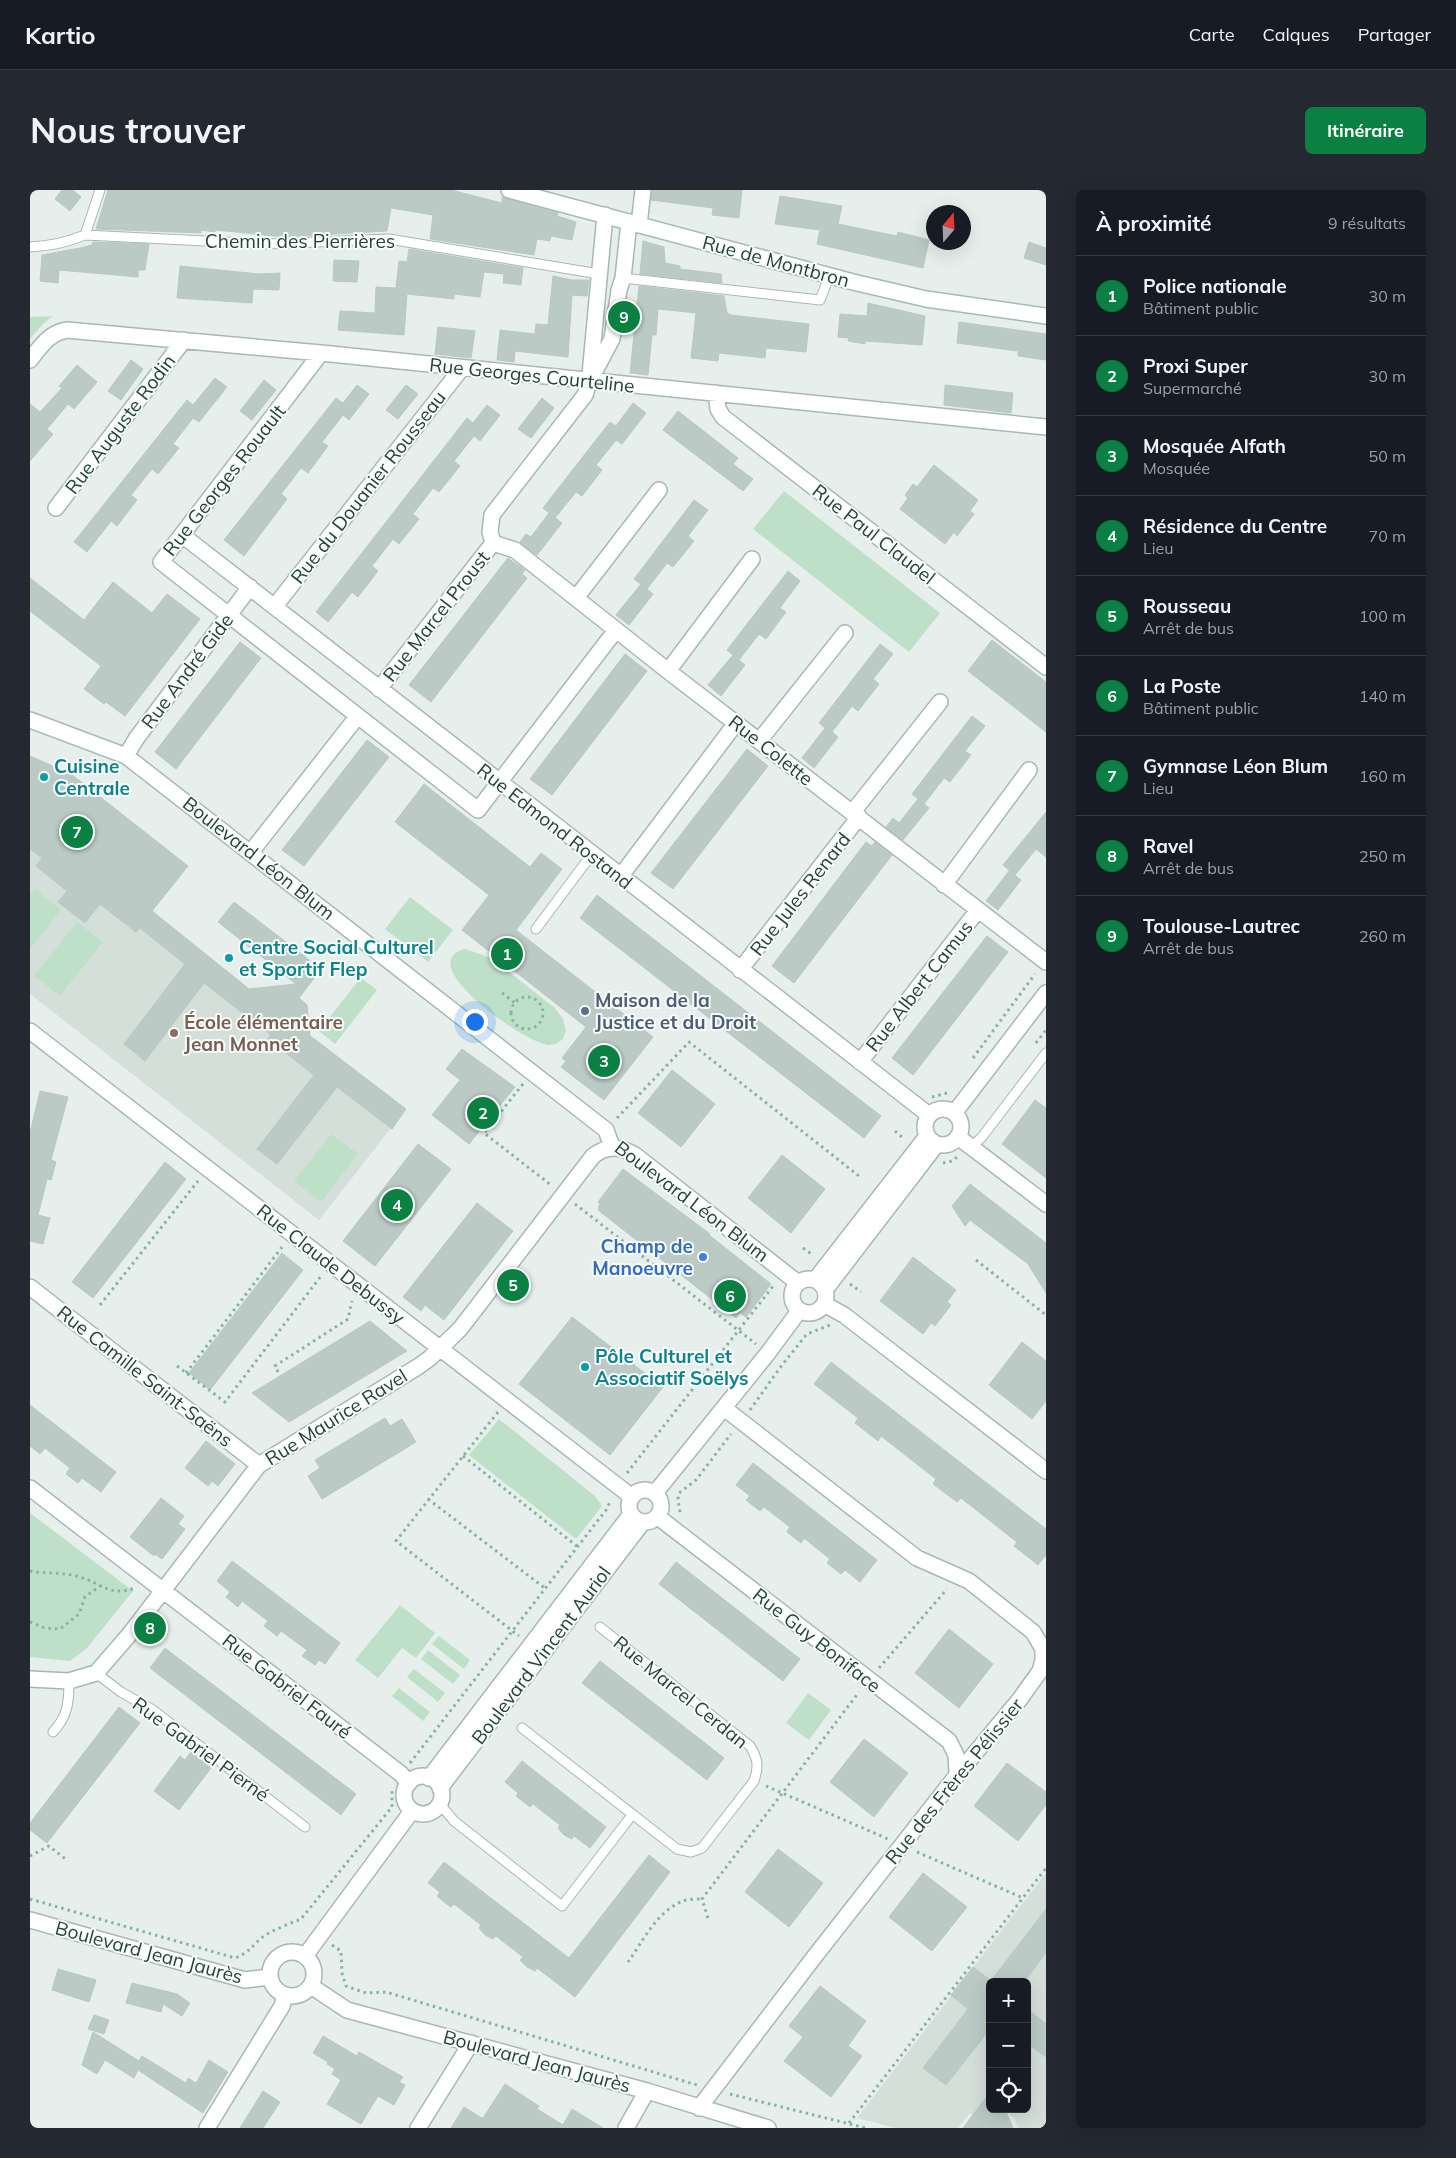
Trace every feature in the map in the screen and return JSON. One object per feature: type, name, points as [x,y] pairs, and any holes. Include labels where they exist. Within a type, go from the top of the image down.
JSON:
[{"type":"street","name":"Rue de Montbron","points":[[509,190],[926,299],[1046,316]]},
{"type":"street","points":[[493,543],[490,532],[492,515],[585,395],[589,382],[612,339],[620,290],[643,190]]},
{"type":"street","points":[[589,382],[605,215]]},
{"type":"street","name":"Rue Georges Courteline","points":[[30,360],[50,336],[67,330],[322,353],[589,382],[1046,427]]},
{"type":"street","name":"Rue Auguste Rodin","points":[[56,508],[184,340]]},
{"type":"street","name":"Rue Georges Rouault","points":[[229,614],[161,562],[322,353]]},
{"type":"street","name":"Rue du Douanier Rousseau","points":[[275,606],[462,368]]},
{"type":"street","name":"Rue Paul Claudel","points":[[716,393],[718,409],[723,417],[1046,667]]},
{"type":"street","points":[[576,598],[659,490]]},
{"type":"street","name":"Rue Edmond Rostand","points":[[182,535],[620,877],[929,1115]]},
{"type":"street","name":"Rue Colette","points":[[493,543],[516,550],[668,671],[1045,962]]},
{"type":"street","name":"Rue Marcel Proust","points":[[379,689],[493,543]]},
{"type":"street","points":[[668,671],[752,559]]},
{"type":"street","name":"Rue André Gide","points":[[126,756],[136,739],[250,587]]},
{"type":"street","points":[[229,614],[357,717],[478,810],[616,630]]},
{"type":"street","points":[[759,741],[845,633]]},
{"type":"street","name":"Rue Jules Renard","points":[[740,970],[940,702]]},
{"type":"street","points":[[251,852],[357,717]]},
{"type":"street","name":"Boulevard Léon Blum","points":[[30,720],[126,756],[606,1130],[612,1147],[635,1155],[798,1282]]},
{"type":"street","points":[[620,877],[736,723]]},
{"type":"street","points":[[944,885],[1029,770]]},
{"type":"street","name":"Rue Albert Camus","points":[[860,1062],[978,910]]},
{"type":"street","points":[[954,1112],[1046,993]]},
{"type":"street","name":"Rue Claude Debussy","points":[[30,1031],[632,1497]]},
{"type":"street","points":[[938,1109],[954,1112],[961,1121],[961,1132],[958,1137],[951,1143],[932,1140],[924,1128],[929,1115],[938,1109]]},
{"type":"street","points":[[958,1137],[1046,1204]]},
{"type":"street","points":[[932,1140],[822,1291],[816,1312],[804,1313],[799,1311],[792,1302],[791,1297],[794,1286],[806,1279],[822,1291],[844,1315],[1046,1471]]},
{"type":"street","name":"Rue Maurice Ravel","points":[[96,1673],[129,1635],[259,1465],[419,1366],[440,1350],[465,1322],[593,1156],[612,1147]]},
{"type":"street","name":"Rue Camille Saint-Saëns","points":[[30,1288],[259,1465]]},
{"type":"street","points":[[655,1493],[768,1354],[799,1311]]},
{"type":"street","name":"Rue des Frères Pélissier","points":[[699,2108],[1035,1679],[1044,1660],[1043,1649],[1033,1632],[958,1575],[917,1558],[724,1408]]},
{"type":"street","name":"Rue Gabriel Fauré","points":[[30,1488],[405,1778]]},
{"type":"street","points":[[643,1490],[655,1493],[661,1502],[658,1516],[650,1521],[637,1518],[629,1506],[632,1497],[643,1490]]},
{"type":"street","name":"Rue Guy Boniface","points":[[658,1516],[949,1741],[956,1755],[958,1775]]},
{"type":"street","name":"Boulevard Vincent Auriol","points":[[435,1783],[538,1638],[637,1518]]},
{"type":"street","name":"Boulevard Vincent Auriol","points":[[435,1783],[637,1518]]},
{"type":"street","points":[[30,1679],[69,1681],[96,1673]]},
{"type":"street","points":[[418,1777],[435,1783],[440,1804],[436,1809],[425,1814],[412,1811],[404,1798],[405,1778],[418,1777]]},
{"type":"street","points":[[305,1956],[412,1811]]},
{"type":"street","name":"Boulevard Jean Jaurès","points":[[30,1920],[245,1980],[269,1977]]},
{"type":"street","points":[[291,1951],[305,1956],[310,1961],[314,1973],[311,1986],[299,1995],[285,1996],[274,1988],[269,1977],[272,1962],[284,1953],[291,1951]]},
{"type":"street","name":"Boulevard Jean Jaurès","points":[[311,1986],[347,2010],[647,2091],[768,2128]]},
{"type":"street","points":[[207,2128],[282,2006],[285,1996]]},
{"type":"street","points":[[418,2128],[471,2043]]},
{"type":"street","points":[[626,2128],[647,2091]]},
{"type":"lane","points":[[85,235],[100,190]]},
{"type":"lane","name":"Chemin des Pierrières","points":[[30,247],[68,242],[85,235],[268,244],[389,239],[599,274]]},
{"type":"lane","points":[[623,278],[820,300],[830,275]]},
{"type":"lane","points":[[536,930],[592,854]]},
{"type":"lane","points":[[971,1147],[982,1138],[1046,1053]]},
{"type":"lane","name":"Rue Marcel Cerdan","points":[[522,1728],[678,1849],[691,1852],[702,1848],[754,1781],[758,1769],[757,1757],[750,1746],[600,1627]]},
{"type":"lane","name":"Rue Gabriel Pierné","points":[[96,1673],[122,1692],[153,1710],[305,1826]]},
{"type":"lane","points":[[53,1732],[62,1722],[69,1704],[69,1681]]},
{"type":"lane","points":[[440,1804],[454,1821],[562,1906],[632,1815]]},
{"type":"path","points":[[969,1063],[1045,962]]},
{"type":"path","points":[[502,993],[515,1003]]},
{"type":"path","points":[[524,997],[530,997],[539,1002],[543,1012],[540,1022],[536,1026],[527,1029],[514,1022],[512,1012],[515,1003],[524,997]]},
{"type":"path","points":[[606,1130],[689,1042],[859,1176]]},
{"type":"path","points":[[533,1072],[484,1133],[739,1330]]},
{"type":"path","points":[[916,1104],[923,1098],[946,1094],[952,1087]]},
{"type":"path","points":[[100,1306],[198,1181]]},
{"type":"path","points":[[186,1373],[282,1246]]},
{"type":"path","points":[[976,1260],[1046,1315]]},
{"type":"path","points":[[30,1899],[235,1958],[246,1954],[263,1937],[301,1919],[392,1806],[391,1791],[405,1778],[512,1631],[606,1510],[617,1486],[785,1271]]},
{"type":"path","points":[[177,1366],[225,1402],[321,1276]]},
{"type":"path","points":[[278,1372],[275,1366],[348,1319],[352,1301]]},
{"type":"path","points":[[507,1401],[396,1541],[525,1641],[531,1634],[538,1638]]},
{"type":"path","points":[[464,1456],[578,1547]]},
{"type":"path","points":[[428,1499],[546,1589]]},
{"type":"path","points":[[30,1571],[80,1577],[121,1593],[137,1587],[146,1577]]},
{"type":"path","points":[[628,1962],[661,1916],[671,1907],[685,1900],[702,1899],[869,1680],[958,1575]]},
{"type":"path","points":[[30,1622],[45,1628],[60,1629],[79,1614],[85,1597],[100,1586]]},
{"type":"path","points":[[30,1856],[49,1846],[68,1861]]},
{"type":"path","points":[[849,2123],[1046,1868]]},
{"type":"path","points":[[702,1899],[708,1918]]},
{"type":"path","points":[[301,1919],[340,1952],[342,1973],[346,1986],[366,1993],[386,1992],[712,2090],[866,2128]]},
{"type":"shaded area","name":"École élémentaire Jean Monnet","points":[[30,849],[136,932],[140,928],[185,963],[198,948],[270,1005],[302,1052],[313,1037],[406,1109],[319,1220],[30,994]]},
{"type":"shaded area","points":[[1046,1873],[1046,2128],[1018,2128],[1014,2118],[1009,2115],[1010,2113],[1031,2113],[1031,1978],[986,1978],[986,2097],[978,2108],[988,2117],[984,2123],[970,2113],[958,2128],[896,2128],[857,2118]]},
{"type":"green space","points":[[53,316],[43,324],[30,339],[30,317]]},
{"type":"green space","points":[[784,491],[940,613],[909,652],[753,529]]},
{"type":"green space","points":[[35,889],[61,910],[30,949],[30,895]]},
{"type":"green space","points":[[410,897],[453,930],[428,962],[385,929]]},
{"type":"green space","points":[[77,922],[103,942],[60,996],[34,976]]},
{"type":"green space","points":[[465,949],[491,958],[555,1008],[563,1019],[566,1031],[563,1039],[551,1045],[537,1041],[518,1032],[478,1002],[461,985],[452,970],[452,957]]},
{"type":"green space","points":[[340,962],[377,990],[335,1044],[319,1031],[358,981],[338,965]]},
{"type":"green space","points":[[331,1134],[358,1154],[321,1202],[294,1181]]},
{"type":"green space","points":[[499,1419],[595,1496],[602,1506],[576,1539],[469,1455]]},
{"type":"green space","points":[[30,1513],[133,1591],[87,1648],[70,1661],[30,1657]]},
{"type":"green space","points":[[400,1605],[435,1633],[416,1658],[402,1648],[378,1678],[355,1660]]},
{"type":"green space","points":[[439,1636],[470,1660],[464,1669],[432,1644]]},
{"type":"green space","points":[[428,1650],[460,1675],[453,1684],[421,1659]]},
{"type":"green space","points":[[414,1669],[445,1693],[438,1702],[407,1677]]},
{"type":"green space","points":[[399,1688],[430,1712],[423,1721],[392,1696]]},
{"type":"green space","points":[[808,1693],[831,1710],[809,1740],[786,1723]]},
{"type":"building","points":[[62,190],[73,190],[81,197],[70,211],[55,199]]},
{"type":"building","points":[[108,190],[451,190],[502,203],[502,197],[558,213],[557,216],[576,222],[572,240],[551,236],[550,241],[537,239],[534,255],[430,239],[433,215],[391,208],[387,231],[284,237],[216,230],[215,232],[201,230],[201,233],[96,229]]},
{"type":"building","points":[[652,190],[742,190],[739,218],[712,215],[713,208],[651,200]]},
{"type":"building","points":[[780,196],[842,206],[838,224],[897,236],[898,232],[926,239],[927,250],[923,268],[817,244],[820,230],[775,224]]},
{"type":"building","points":[[643,241],[664,247],[665,263],[680,266],[680,269],[721,274],[722,283],[640,274]]},
{"type":"building","points":[[93,242],[149,244],[145,270],[138,270],[138,277],[59,270],[58,283],[40,281],[42,255],[92,245]]},
{"type":"building","points":[[1029,242],[1046,248],[1046,265],[1024,258]]},
{"type":"building","points":[[409,249],[523,268],[521,285],[503,283],[504,274],[484,272],[480,297],[454,294],[454,299],[407,294],[404,335],[338,330],[340,311],[375,313],[376,287],[396,288],[399,261],[407,262]]},
{"type":"building","points":[[334,260],[359,261],[357,282],[333,281]]},
{"type":"building","points":[[180,266],[259,274],[280,273],[279,290],[253,289],[252,303],[177,298]]},
{"type":"building","points":[[553,276],[572,280],[589,280],[587,296],[572,295],[568,357],[515,351],[514,362],[497,360],[500,330],[535,334],[536,324],[548,325]]},
{"type":"building","points":[[639,286],[724,296],[727,313],[731,315],[809,324],[806,352],[766,348],[765,358],[719,353],[718,361],[691,358],[696,313],[658,309],[656,335],[652,335],[648,375],[630,373]]},
{"type":"building","points":[[868,303],[925,316],[922,345],[865,341],[865,344],[848,341],[849,338],[838,337],[840,314],[867,316]]},
{"type":"building","points":[[959,322],[1046,334],[1046,360],[1018,356],[1018,351],[957,343]]},
{"type":"building","points":[[438,327],[475,331],[471,358],[435,354]]},
{"type":"building","points":[[131,360],[143,369],[121,400],[108,391]]},
{"type":"building","points":[[77,365],[97,382],[74,409],[68,404],[47,429],[53,434],[30,461],[30,404],[40,412],[62,388],[59,386]]},
{"type":"building","points":[[215,378],[227,387],[199,422],[193,418],[173,444],[179,448],[158,474],[152,469],[131,495],[137,500],[117,526],[111,521],[87,552],[74,542],[187,400],[193,405]]},
{"type":"building","points":[[264,380],[276,390],[252,420],[240,411]]},
{"type":"building","points":[[357,385],[369,394],[349,420],[343,415],[322,442],[328,446],[308,473],[301,468],[281,494],[287,499],[244,556],[224,540],[336,398],[343,403]]},
{"type":"building","points":[[406,385],[418,394],[398,419],[386,410]]},
{"type":"building","points":[[945,385],[1013,393],[1011,413],[944,405]]},
{"type":"building","points":[[542,398],[554,408],[531,438],[518,429]]},
{"type":"building","points":[[633,403],[646,413],[622,444],[616,440],[596,465],[602,470],[582,496],[576,492],[555,518],[562,523],[537,555],[520,542],[526,534],[531,537],[549,513],[543,508],[610,422],[616,426]]},
{"type":"building","points":[[487,405],[500,415],[480,441],[474,436],[454,461],[460,466],[439,492],[433,488],[413,514],[419,519],[399,544],[393,539],[372,566],[378,571],[358,597],[352,592],[328,622],[316,612],[467,418],[473,423]]},
{"type":"building","points":[[678,411],[738,458],[733,464],[753,479],[743,491],[663,430]]},
{"type":"building","points":[[934,465],[978,500],[970,511],[974,514],[957,536],[954,532],[945,544],[900,509],[908,498],[905,495],[913,484],[917,487]]},
{"type":"building","points":[[694,500],[708,510],[688,536],[694,541],[673,567],[667,563],[647,589],[634,579]]},
{"type":"building","points":[[508,558],[525,570],[522,574],[527,578],[431,702],[409,685]]},
{"type":"building","points":[[788,571],[800,581],[780,608],[786,612],[766,639],[759,634],[739,660],[745,665],[721,696],[708,685],[733,655],[727,650]]},
{"type":"building","points":[[30,578],[84,620],[113,582],[152,613],[167,594],[200,619],[125,716],[106,702],[104,704],[84,689],[101,666],[30,611]]},
{"type":"building","points":[[641,584],[653,594],[629,625],[616,615]]},
{"type":"building","points":[[992,640],[1046,682],[1046,732],[968,671]]},
{"type":"building","points":[[240,642],[261,658],[176,769],[155,752]]},
{"type":"building","points":[[880,644],[893,654],[873,679],[879,684],[858,711],[852,706],[832,732],[838,737],[814,768],[802,758],[825,728],[819,723]]},
{"type":"building","points":[[625,654],[647,671],[552,795],[530,779]]},
{"type":"building","points":[[972,716],[985,726],[965,751],[971,755],[950,782],[944,778],[924,804],[912,794]]},
{"type":"building","points":[[367,740],[389,757],[304,866],[282,850]]},
{"type":"building","points":[[747,749],[768,766],[673,889],[651,873]]},
{"type":"building","points":[[30,756],[71,774],[188,866],[152,911],[249,989],[296,984],[218,922],[234,902],[321,969],[299,998],[307,1005],[310,1036],[406,1109],[392,1129],[337,1087],[277,1164],[257,1149],[314,1075],[268,1039],[271,1035],[204,983],[145,1061],[124,1044],[185,964],[140,928],[136,932],[100,904],[85,923],[58,902],[67,891],[36,866],[42,858],[30,849]]},
{"type":"building","points":[[424,784],[530,867],[541,853],[562,869],[516,930],[653,1037],[604,1100],[561,1067],[566,1061],[562,1058],[586,1027],[462,930],[489,895],[395,822]]},
{"type":"building","points":[[918,799],[929,808],[903,840],[886,827],[893,818],[899,823]]},
{"type":"building","points":[[1046,812],[1046,857],[1036,849],[1015,875],[1003,865]]},
{"type":"building","points":[[866,842],[872,846],[875,842],[892,855],[794,983],[772,966]]},
{"type":"building","points":[[1009,871],[1021,880],[998,910],[986,901]]},
{"type":"building","points":[[597,895],[881,1116],[864,1138],[580,918]]},
{"type":"building","points":[[987,936],[1008,952],[913,1075],[892,1058]]},
{"type":"building","points":[[462,1049],[515,1087],[469,1144],[432,1115],[460,1080],[446,1069]]},
{"type":"building","points":[[672,1070],[715,1104],[681,1147],[638,1113]]},
{"type":"building","points":[[40,1091],[68,1097],[51,1160],[56,1162],[51,1180],[47,1179],[38,1215],[50,1218],[43,1244],[30,1241],[30,1133]]},
{"type":"building","points":[[1035,1100],[1046,1108],[1046,1178],[1002,1144]]},
{"type":"building","points":[[418,1144],[451,1169],[375,1266],[343,1241]]},
{"type":"building","points":[[782,1155],[825,1189],[791,1233],[748,1198]]},
{"type":"building","points":[[165,1162],[186,1179],[93,1298],[72,1282]]},
{"type":"building","name":"Champ de Manoeuvre","points":[[623,1169],[710,1234],[771,1284],[746,1317],[740,1313],[736,1318],[598,1210],[600,1203],[598,1202]]},
{"type":"building","points":[[970,1184],[1046,1243],[1046,1293],[1028,1264],[970,1220],[965,1226],[952,1206]]},
{"type":"building","points":[[477,1203],[513,1231],[444,1320],[425,1305],[421,1311],[403,1297]]},
{"type":"building","points":[[282,1253],[303,1270],[210,1390],[189,1373]]},
{"type":"building","points":[[913,1257],[956,1290],[947,1302],[951,1305],[935,1326],[931,1323],[923,1334],[880,1301]]},
{"type":"building","name":"Pôle Culturel et Associatif Soëlys","points":[[572,1317],[663,1387],[610,1455],[519,1384]]},
{"type":"building","points":[[370,1321],[407,1351],[289,1422],[252,1393]]},
{"type":"building","points":[[1022,1342],[1046,1361],[1046,1401],[1032,1419],[989,1385]]},
{"type":"building","points":[[831,1362],[1046,1529],[1046,1555],[1038,1565],[1014,1546],[1017,1542],[961,1498],[957,1502],[933,1484],[936,1479],[881,1436],[878,1441],[855,1423],[858,1418],[814,1384]]},
{"type":"building","points":[[30,1405],[116,1472],[101,1492],[82,1478],[78,1483],[66,1474],[70,1468],[45,1448],[40,1454],[30,1446]]},
{"type":"building","points":[[385,1418],[390,1426],[402,1419],[416,1442],[322,1499],[308,1476],[320,1468],[315,1460]]},
{"type":"building","points":[[206,1441],[235,1464],[218,1486],[212,1481],[208,1486],[185,1468]]},
{"type":"building","points":[[753,1463],[877,1560],[860,1582],[845,1570],[841,1574],[827,1563],[830,1559],[804,1538],[801,1543],[787,1532],[790,1527],[764,1507],[760,1511],[746,1500],[750,1496],[736,1485]]},
{"type":"building","points":[[161,1498],[184,1516],[178,1524],[185,1529],[162,1559],[155,1554],[154,1556],[130,1537]]},
{"type":"building","points":[[232,1561],[340,1643],[325,1664],[319,1660],[315,1665],[302,1656],[307,1650],[281,1631],[277,1636],[264,1626],[268,1621],[242,1601],[238,1607],[226,1597],[230,1592],[217,1581]]},
{"type":"building","points":[[676,1562],[800,1659],[783,1681],[659,1584]]},
{"type":"building","points":[[949,1629],[993,1664],[959,1708],[915,1673]]},
{"type":"building","points":[[165,1648],[356,1794],[341,1815],[150,1668]]},
{"type":"building","points":[[600,1661],[724,1758],[707,1780],[582,1683]]},
{"type":"building","points":[[119,1707],[140,1723],[47,1843],[30,1830],[30,1823]]},
{"type":"building","points":[[864,1739],[908,1773],[874,1817],[830,1782]]},
{"type":"building","points":[[191,1752],[211,1768],[179,1810],[154,1791],[180,1756],[185,1760]]},
{"type":"building","points":[[522,1761],[606,1827],[590,1848],[574,1836],[572,1839],[564,1835],[558,1828],[560,1825],[533,1804],[530,1807],[516,1796],[518,1793],[505,1782]]},
{"type":"building","points":[[1007,1763],[1046,1792],[1046,1805],[1018,1841],[974,1806]]},
{"type":"building","points":[[778,1849],[823,1883],[789,1927],[745,1892]]},
{"type":"building","points":[[649,1855],[670,1872],[575,1997],[537,1968],[535,1971],[527,1967],[520,1960],[523,1957],[496,1936],[493,1939],[485,1935],[479,1928],[481,1925],[454,1904],[451,1907],[444,1902],[437,1896],[440,1892],[428,1883],[444,1862],[569,1958]]},
{"type":"building","points":[[923,1873],[967,1907],[932,1951],[889,1917]]},
{"type":"building","points":[[1046,1909],[1046,1953],[1027,1978],[993,1978]]},
{"type":"building","points":[[973,1967],[987,1978],[986,2034],[946,2085],[923,2068],[968,2009],[951,1995]]},
{"type":"building","points":[[58,1969],[96,1980],[89,2002],[52,1990]]},
{"type":"building","points":[[132,1983],[177,1994],[190,2003],[182,2016],[163,2004],[161,2012],[126,2003]]},
{"type":"building","points":[[820,1986],[866,2021],[848,2046],[862,2056],[831,2097],[784,2061],[803,2037],[789,2026]]},
{"type":"building","points":[[1031,2012],[1046,2024],[1046,2057],[1031,2046]]},
{"type":"building","points":[[94,2015],[109,2020],[104,2034],[88,2029]]},
{"type":"building","points":[[93,2032],[139,2061],[142,2056],[186,2083],[188,2078],[196,2083],[209,2060],[228,2072],[203,2113],[138,2070],[134,2078],[105,2060],[97,2074],[82,2065]]},
{"type":"building","points":[[323,2036],[357,2056],[359,2052],[403,2077],[399,2082],[405,2085],[394,2105],[378,2096],[361,2124],[327,2104],[341,2080],[332,2074],[335,2069],[327,2064],[328,2062],[313,2053]]},
{"type":"building","points":[[505,2084],[539,2106],[537,2109],[563,2125],[572,2109],[603,2128],[499,2128],[483,2118]]},
{"type":"building","points":[[263,2091],[280,2102],[263,2128],[240,2128]]},
{"type":"building","points":[[986,2097],[986,2113],[1007,2113],[1013,2128],[963,2128]]},
{"type":"building","points":[[464,2107],[498,2128],[451,2128]]},
{"type":"place","name":"Toulouse-Lautrec","points":[[624,317]]},
{"type":"place","name":"Cuisine Centrale","points":[[44,777]]},
{"type":"place","name":"Gymnase Léon Blum","points":[[77,832]]},
{"type":"place","name":"Police nationale","points":[[507,954]]},
{"type":"place","name":"Centre Social Culturel et Sportif Flep","points":[[229,958]]},
{"type":"place","name":"Maison de la Justice et du Droit","points":[[585,1011]]},
{"type":"place","name":"École élémentaire Jean Monnet","points":[[174,1033]]},
{"type":"place","name":"Mosquée Alfath","points":[[604,1061]]},
{"type":"place","name":"Proxi Super","points":[[483,1113]]},
{"type":"place","name":"Résidence du Centre","points":[[397,1205]]},
{"type":"place","name":"Champ de Manoeuvre","points":[[703,1257]]},
{"type":"place","name":"Rousseau","points":[[513,1285]]},
{"type":"place","name":"La Poste","points":[[730,1296]]},
{"type":"place","name":"Pôle Culturel et Associatif Soëlys","points":[[585,1367]]},
{"type":"place","name":"Ravel","points":[[150,1628]]}]
